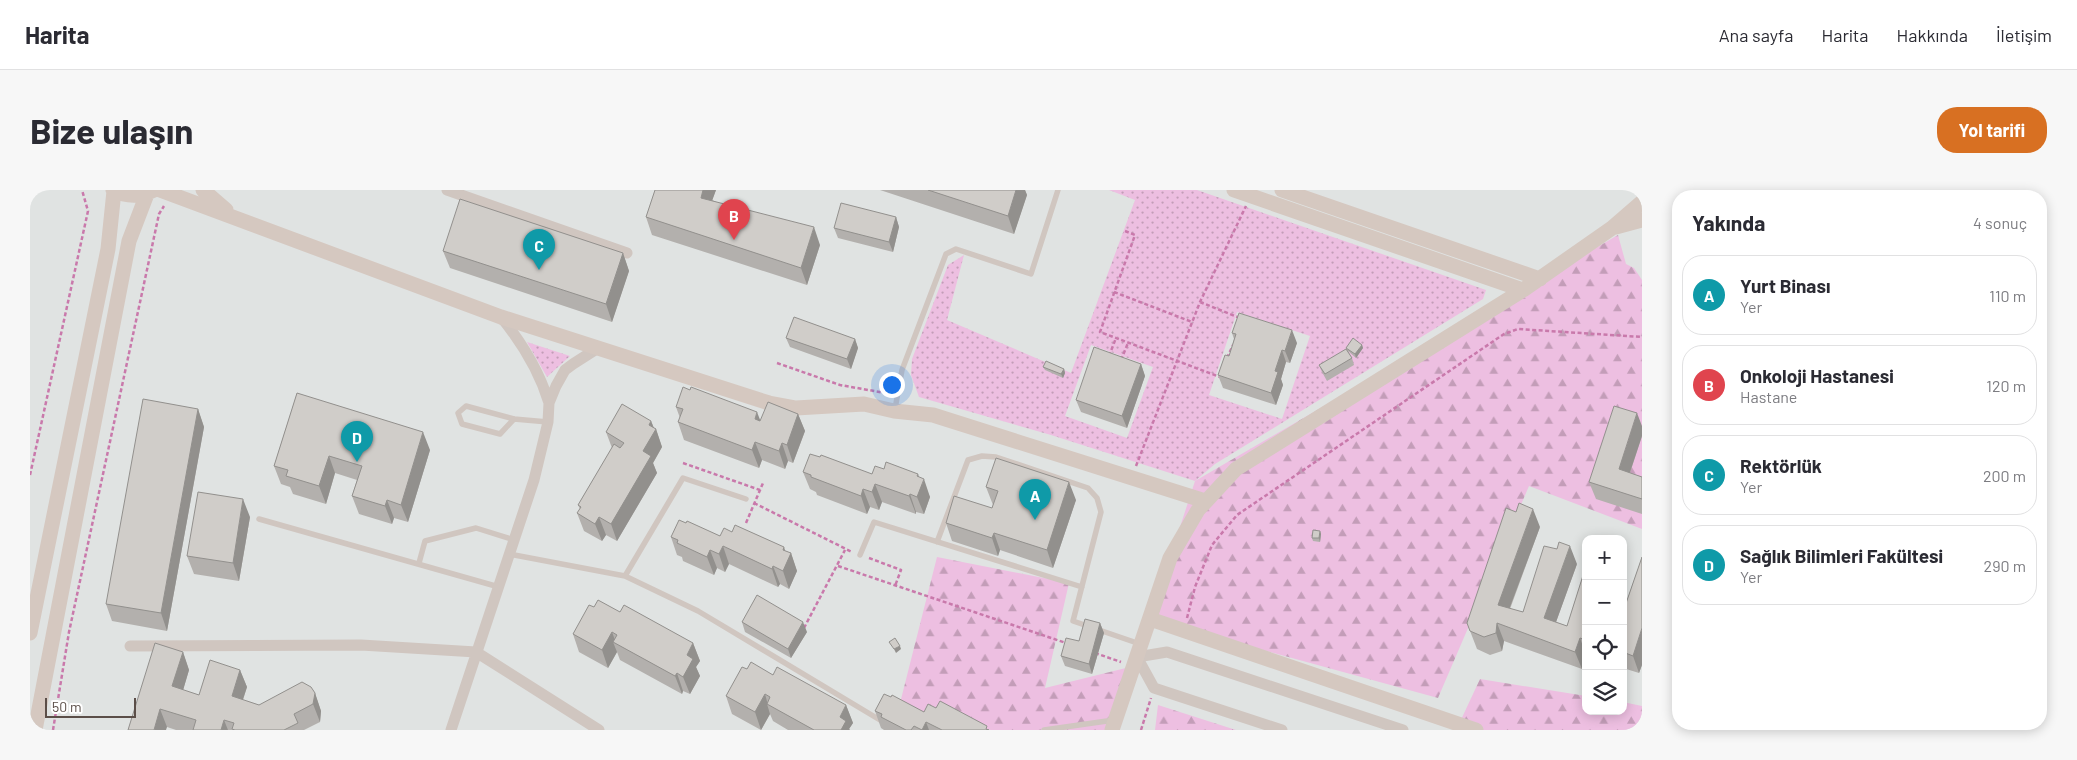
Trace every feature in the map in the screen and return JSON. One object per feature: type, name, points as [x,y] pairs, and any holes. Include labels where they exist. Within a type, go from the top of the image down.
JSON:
[{"type":"street","points":[[30,633],[108,249],[114,190],[125,195],[136,196],[158,192],[235,218],[501,317],[782,407],[810,408],[864,404],[894,412],[933,415],[1205,501]]},
{"type":"street","points":[[203,190],[235,218]]},
{"type":"street","points":[[447,190],[627,252]]},
{"type":"street","points":[[1234,190],[1523,290]]},
{"type":"street","points":[[1282,190],[1540,279]]},
{"type":"street","points":[[1612,228],[1629,208],[1639,190]]},
{"type":"street","points":[[34,730],[129,241],[158,192]]},
{"type":"street","points":[[1114,725],[1170,558],[1183,533],[1205,501],[1236,469],[1540,279],[1612,228],[1642,202]]},
{"type":"street","points":[[1612,228],[1642,215]]},
{"type":"street","points":[[1612,228],[1642,220]]},
{"type":"street","points":[[501,317],[530,358],[549,403]]},
{"type":"street","points":[[451,730],[534,480],[548,422],[549,403],[556,386],[566,370],[598,348]]},
{"type":"street","points":[[1150,619],[1476,730]]},
{"type":"street","points":[[130,646],[361,645],[476,652],[599,730]]},
{"type":"street","points":[[1137,656],[1167,652],[1403,730]]},
{"type":"street","points":[[1137,656],[1154,688],[1282,730]]},
{"type":"lane","points":[[894,412],[902,370],[946,254],[956,249],[1031,274],[1057,191]]},
{"type":"lane","points":[[514,419],[500,434],[462,424],[458,413],[466,406],[514,419],[548,422]]},
{"type":"lane","points":[[937,542],[968,460],[982,456],[996,457],[1088,488],[1097,498],[1101,512],[1072,621],[1137,656]]},
{"type":"lane","points":[[625,576],[683,478],[746,499]]},
{"type":"lane","points":[[259,519],[498,586]]},
{"type":"lane","points":[[860,555],[874,522],[1082,587]]},
{"type":"lane","points":[[419,563],[425,541],[476,528],[514,540]]},
{"type":"lane","points":[[510,554],[625,576],[698,611],[880,720]]},
{"type":"lane","points":[[1044,730],[1114,725]]},
{"type":"path","points":[[30,475],[88,211],[82,190]]},
{"type":"path","points":[[53,730],[69,632],[159,214],[158,192]]},
{"type":"path","points":[[1132,477],[1200,302],[1251,196]]},
{"type":"path","points":[[1125,231],[1135,235],[1100,332],[1220,378],[1223,370]]},
{"type":"path","points":[[1114,292],[1192,322]]},
{"type":"path","points":[[1200,302],[1243,318]]},
{"type":"path","points":[[1181,629],[1186,622],[1194,587],[1212,545],[1237,515],[1504,334],[1518,329],[1642,337]]},
{"type":"path","points":[[1109,357],[1116,338]]},
{"type":"path","points":[[1120,361],[1128,343]]},
{"type":"path","points":[[1226,361],[1233,344]]},
{"type":"path","points":[[777,363],[840,385],[897,395]]},
{"type":"path","points":[[683,463],[760,490]]},
{"type":"path","points":[[746,523],[763,483]]},
{"type":"path","points":[[746,499],[845,550],[901,570],[895,586]]},
{"type":"path","points":[[800,636],[845,550]]},
{"type":"path","points":[[838,566],[1070,644]]},
{"type":"path","points":[[1088,651],[1137,656]]},
{"type":"path","points":[[1141,730],[1154,688]]},
{"type":"shaded area","points":[[30,190],[1642,190],[1642,730],[30,730]]},
{"type":"green space","points":[[1109,190],[1197,190],[1486,290],[1483,299],[1215,464],[1195,481],[1051,435],[919,397],[911,375],[912,359],[948,265],[964,255],[947,320],[1071,373],[1135,200]],"holes":[[[1237,312],[1310,336],[1282,419],[1209,395]],[[1091,345],[1153,367],[1127,438],[1065,416]]]},
{"type":"green space","points":[[1618,235],[1626,264],[1634,268],[1642,280],[1642,529],[1529,486],[1438,698],[1150,619],[1195,481]]},
{"type":"green space","points":[[527,342],[570,356],[547,377]]},
{"type":"green space","points":[[937,557],[1069,583],[1045,688],[1134,666],[1114,730],[991,730],[897,715]]},
{"type":"green space","points":[[1480,679],[1582,695],[1582,715],[1627,715],[1627,703],[1642,706],[1642,730],[1476,730],[1459,724]]},
{"type":"green space","points":[[1158,705],[1236,730],[1155,730]]},
{"type":"building","points":[[655,190],[703,190],[701,198],[814,227],[801,268],[646,217]]},
{"type":"building","points":[[928,190],[1016,190],[1008,216]]},
{"type":"building","points":[[460,199],[623,253],[606,304],[443,251]]},
{"type":"building","points":[[841,203],[896,217],[889,242],[834,228]]},
{"type":"building","points":[[1239,313],[1292,330],[1285,351],[1282,350],[1275,371],[1278,372],[1271,393],[1218,375],[1225,355],[1229,356],[1236,334],[1232,333]]},
{"type":"building","points":[[794,317],[855,339],[847,359],[786,338]]},
{"type":"building","points":[[1353,338],[1362,345],[1355,354],[1346,348]]},
{"type":"building","points":[[1094,347],[1141,364],[1122,416],[1076,400]]},
{"type":"building","points":[[1346,349],[1352,358],[1325,374],[1319,365]]},
{"type":"building","points":[[1046,361],[1064,369],[1061,374],[1043,367]]},
{"type":"building","points":[[683,387],[690,390],[691,387],[757,412],[755,419],[760,421],[768,402],[798,414],[787,445],[782,443],[779,451],[755,442],[752,450],[678,422],[683,409],[676,407]]},
{"type":"building","points":[[297,393],[423,432],[401,505],[387,500],[385,506],[352,496],[362,466],[329,456],[319,486],[286,476],[288,470],[274,466]]},
{"type":"building","points":[[143,399],[198,409],[161,613],[106,604]]},
{"type":"building","points":[[622,404],[651,421],[649,425],[656,429],[643,451],[651,456],[611,524],[599,517],[595,524],[577,513],[581,507],[578,505],[614,444],[620,448],[624,443],[606,432]]},
{"type":"building","points":[[1614,406],[1637,413],[1619,469],[1642,477],[1642,499],[1589,482]]},
{"type":"building","points":[[810,454],[820,457],[821,455],[872,474],[875,466],[884,469],[886,462],[918,474],[917,476],[924,479],[917,497],[875,484],[872,492],[863,489],[861,496],[811,477],[811,475],[803,472]]},
{"type":"building","points":[[996,458],[1069,482],[1047,550],[994,533],[992,538],[946,523],[954,496],[992,508],[998,491],[986,487]]},
{"type":"building","points":[[198,492],[243,499],[233,563],[187,556]]},
{"type":"building","points":[[1519,503],[1533,509],[1498,605],[1523,612],[1544,546],[1557,549],[1559,542],[1570,546],[1544,618],[1567,626],[1582,579],[1582,639],[1580,638],[1575,652],[1497,623],[1496,633],[1484,637],[1470,631],[1467,623],[1506,508],[1516,512]]},
{"type":"building","points":[[679,520],[686,523],[687,521],[720,536],[724,528],[732,532],[735,525],[784,547],[783,550],[791,553],[783,571],[773,566],[772,569],[723,546],[719,554],[710,550],[707,557],[677,543],[678,540],[671,537]]},
{"type":"building","points":[[1313,530],[1320,531],[1319,538],[1312,538]]},
{"type":"building","points":[[1642,557],[1642,628],[1633,656],[1627,654],[1627,600]]},
{"type":"building","points":[[757,595],[803,622],[788,649],[742,622]]},
{"type":"building","points":[[598,600],[620,612],[624,605],[693,643],[687,655],[693,659],[683,677],[677,673],[675,676],[613,642],[617,635],[612,632],[602,650],[573,634],[589,605],[594,607]]},
{"type":"building","points":[[1085,619],[1100,623],[1089,664],[1061,656],[1066,638],[1079,641]]},
{"type":"building","points":[[895,638],[900,646],[894,649],[889,642]]},
{"type":"building","points":[[155,643],[183,652],[172,686],[199,695],[210,660],[240,670],[232,696],[259,705],[302,682],[311,687],[315,693],[313,704],[294,714],[298,723],[284,730],[235,730],[232,729],[234,723],[224,720],[221,730],[193,730],[196,720],[160,709],[154,730],[128,730]]},
{"type":"building","points":[[751,662],[773,675],[777,667],[846,705],[840,717],[846,721],[841,730],[814,730],[767,704],[770,697],[765,694],[755,712],[726,696],[742,667],[747,669]]},
{"type":"building","points":[[884,694],[891,697],[892,695],[924,712],[928,704],[936,708],[940,701],[987,726],[986,729],[989,730],[942,730],[926,722],[922,730],[914,726],[911,730],[906,730],[881,717],[882,714],[875,711]]},
{"type":"place","name":"Onkoloji Hastanesi","points":[[734,240]]},
{"type":"place","name":"Rektörlük","points":[[539,270]]},
{"type":"place","name":"Sağlık Bilimleri Fakültesi","points":[[357,462]]},
{"type":"place","name":"Yurt Binası","points":[[1035,520]]}]
